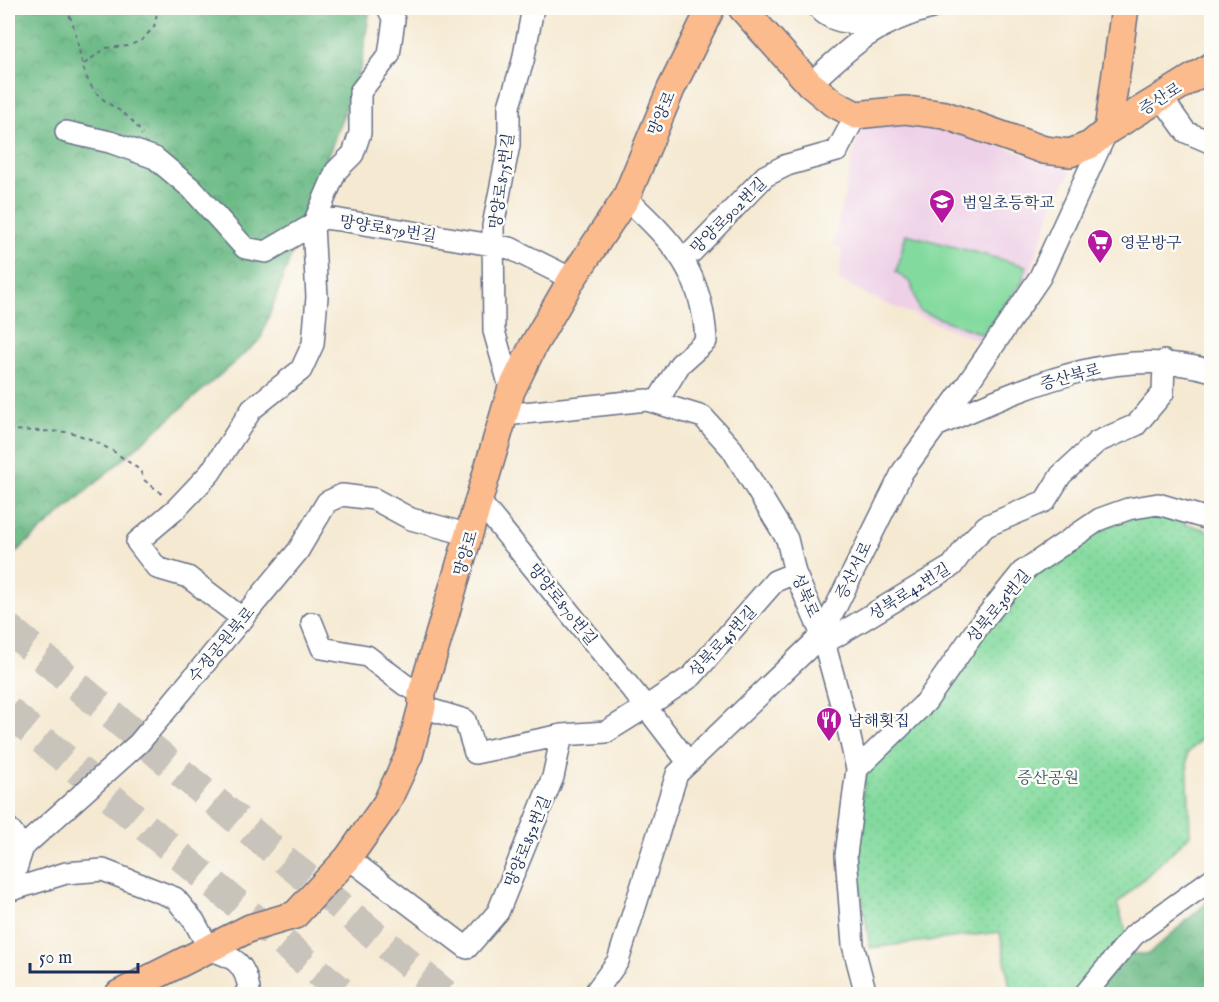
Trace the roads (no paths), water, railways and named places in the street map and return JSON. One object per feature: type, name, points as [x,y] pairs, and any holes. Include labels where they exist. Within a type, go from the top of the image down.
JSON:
[{"type":"main road","name":"망양로","points":[[119,994],[250,928],[295,915],[348,858],[386,804],[409,755],[422,700],[508,403],[533,346],[572,279],[626,198],[671,89],[711,8]]},
{"type":"main road","points":[[742,8],[810,84],[833,103],[856,115],[905,110],[945,115],[1044,150],[1070,153],[1090,146],[1108,130],[1125,8]]},
{"type":"main road","name":"증산로","points":[[1108,130],[1212,66]]},
{"type":"street","points":[[243,619],[188,577],[157,568],[137,542],[176,509],[210,473],[252,409],[301,370],[313,344],[317,297],[313,225],[336,171],[353,154],[360,133],[360,92],[389,55],[394,20],[388,8]]},
{"type":"street","name":"망양로875번길","points":[[508,403],[494,331],[495,246],[493,226],[509,144],[509,106],[523,61],[533,8]]},
{"type":"street","points":[[819,8],[824,15],[837,21],[888,23]]},
{"type":"street","points":[[810,84],[859,39],[904,15],[931,8]]},
{"type":"street","points":[[1161,97],[1186,132],[1212,142]]},
{"type":"street","name":"망양로902번길","points":[[682,258],[693,252],[765,176],[787,165],[837,151],[856,115]]},
{"type":"street","name":"증산서로","points":[[594,994],[618,961],[677,774],[822,635],[903,471],[934,426],[968,383],[1041,277],[1108,130]]},
{"type":"street","name":"망양로879번길","points":[[66,132],[110,142],[154,158],[192,189],[245,248],[266,252],[324,218],[510,248],[572,279]]},
{"type":"street","points":[[626,198],[668,238],[692,275],[700,301],[706,341],[680,364],[657,402]]},
{"type":"street","name":"증산북로","points":[[934,426],[1062,375],[1110,366],[1164,361],[1212,371]]},
{"type":"street","name":"성북로42번길","points":[[822,635],[833,638],[934,580],[952,566],[968,544],[987,526],[1045,501],[1061,475],[1097,442],[1136,425],[1163,393],[1164,361]]},
{"type":"street","name":"성북로","points":[[508,403],[647,400],[703,417],[732,449],[787,539],[795,573],[822,635],[857,769],[846,855],[853,945],[867,994]]},
{"type":"street","name":"수정공원북로","points":[[23,847],[139,743],[298,551],[327,502],[342,495],[374,499],[411,519],[470,535]]},
{"type":"street","name":"망양로870번길","points":[[480,502],[646,706]]},
{"type":"street","name":"성북로36번길","points":[[857,769],[926,702],[981,623],[1022,572],[1100,519],[1128,509],[1158,504],[1212,520]]},
{"type":"street","name":"성북로45번길","points":[[646,706],[692,676],[715,646],[748,614],[775,581],[795,573]]},
{"type":"street","points":[[312,623],[322,648],[367,656],[422,700],[465,720],[475,753],[562,735],[606,732],[646,706],[688,762]]},
{"type":"street","name":"망양로852번길","points":[[348,858],[467,948],[498,912],[553,777],[562,735]]},
{"type":"street","points":[[8,828],[23,847],[8,891]]},
{"type":"street","points":[[8,891],[66,873],[103,870],[175,898],[194,921],[210,950],[229,956],[246,972],[249,989],[245,994]]},
{"type":"street","points":[[1085,994],[1134,935],[1212,879]]},
{"type":"tunnel","points":[[8,628],[445,994]]},
{"type":"tunnel","points":[[8,711],[344,994]]},
{"type":"place","name":"범일초등학교","points":[[942,225]]},
{"type":"place","name":"영문방구","points":[[1100,265]]},
{"type":"place","name":"남해횟집","points":[[829,743]]},
{"type":"park label","name":"증산공원","points":[[1048,777]]}]
